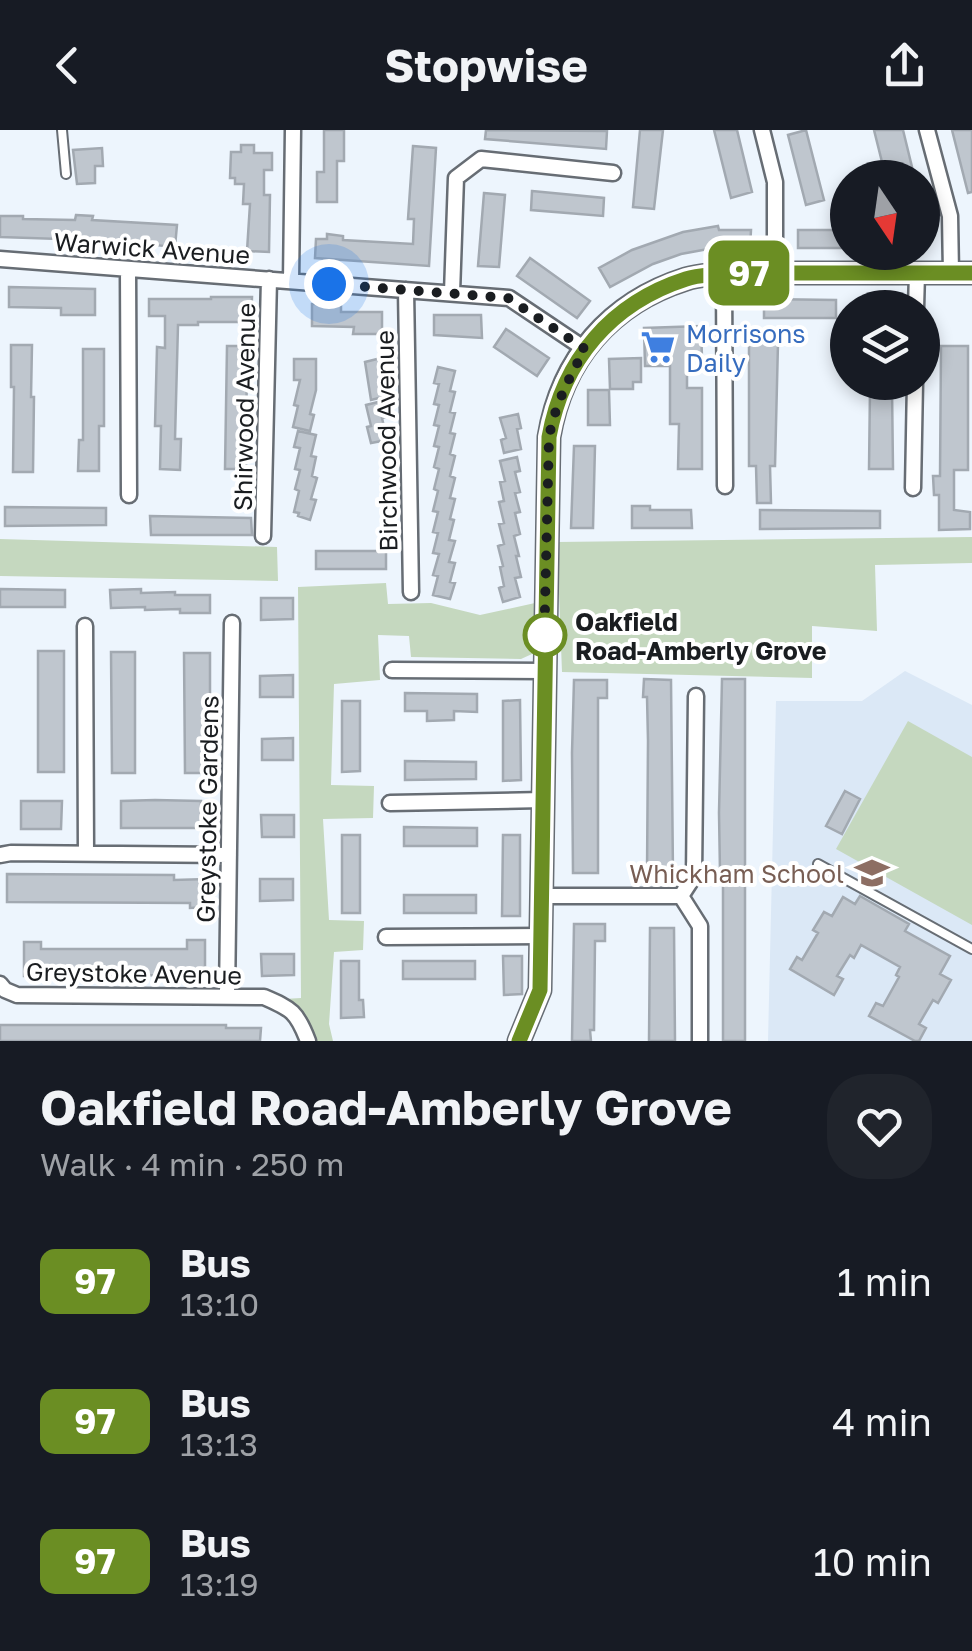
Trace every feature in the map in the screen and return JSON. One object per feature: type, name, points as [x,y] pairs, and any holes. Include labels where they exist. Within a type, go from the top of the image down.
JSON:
[{"type":"street","points":[[290,281],[293,130]]},
{"type":"street","points":[[762,130],[775,182],[774,272]]},
{"type":"street","points":[[519,1041],[540,990],[549,437],[553,414],[567,381],[585,349],[612,317],[634,302],[690,278],[774,272],[962,273],[927,130]]},
{"type":"street","points":[[452,293],[456,178],[482,158],[613,174]]},
{"type":"street","name":"Warwick Avenue","points":[[0,259],[508,298],[585,349]]},
{"type":"street","points":[[128,269],[129,495]]},
{"type":"street","points":[[724,273],[725,486]]},
{"type":"street","points":[[917,273],[917,290]]},
{"type":"street","name":"Shirwood Avenue","points":[[264,536],[268,280]]},
{"type":"street","name":"Birchwood Avenue","points":[[406,290],[410,592]]},
{"type":"street","points":[[914,488],[915,400]]},
{"type":"street","name":"Greystoke Gardens","points":[[227,996],[232,622]]},
{"type":"street","points":[[85,626],[86,853]]},
{"type":"street","points":[[392,670],[544,671]]},
{"type":"street","points":[[681,896],[694,876],[696,696]]},
{"type":"street","points":[[390,803],[543,800]]},
{"type":"street","points":[[0,855],[229,855]]},
{"type":"street","points":[[542,896],[681,896]]},
{"type":"street","points":[[681,896],[700,926],[700,1041]]},
{"type":"street","points":[[386,937],[541,936]]},
{"type":"street","name":"Greystoke Avenue","points":[[0,984],[16,995],[264,997],[289,1008],[308,1041]]},
{"type":"lane","points":[[62,130],[66,174]]},
{"type":"lane","points":[[818,864],[972,950]]},
{"type":"shaded area","name":"Whickham School","points":[[905,671],[972,705],[972,1041],[768,1041],[776,701],[862,701]]},
{"type":"green space","points":[[972,537],[972,563],[875,565],[877,631],[812,626],[812,678],[562,672],[557,542]]},
{"type":"green space","points":[[0,539],[277,547],[278,581],[0,576]]},
{"type":"green space","points":[[386,583],[388,604],[431,603],[480,615],[535,603],[532,654],[521,659],[411,657],[409,636],[378,635],[380,680],[334,684],[331,785],[374,786],[373,818],[323,819],[329,920],[364,921],[363,950],[334,952],[329,1024],[333,1041],[314,1041],[300,1011],[284,999],[301,998],[298,587]]},
{"type":"green space","points":[[908,721],[972,757],[972,925],[836,849]]},
{"type":"building","points":[[324,130],[344,130],[344,161],[337,161],[337,202],[317,202],[317,172],[324,172]]},
{"type":"building","points":[[486,130],[607,131],[606,149],[485,139]]},
{"type":"building","points":[[640,130],[663,130],[654,209],[633,207]]},
{"type":"building","points":[[714,130],[737,130],[752,192],[731,198]]},
{"type":"building","points":[[806,130],[824,200],[806,205],[788,135]]},
{"type":"building","points":[[874,130],[903,130],[910,160],[882,160]]},
{"type":"building","points":[[952,130],[972,130],[972,192],[968,193]]},
{"type":"building","points":[[241,145],[254,145],[254,153],[272,153],[272,170],[264,170],[264,195],[270,195],[269,252],[247,251],[250,204],[243,204],[244,184],[235,184],[235,178],[230,178],[231,152],[241,152]]},
{"type":"building","points":[[413,146],[436,148],[429,266],[315,258],[316,239],[327,239],[327,234],[343,236],[343,240],[413,244],[414,219],[408,219]]},
{"type":"building","points":[[102,148],[103,166],[95,166],[95,183],[77,184],[73,150]]},
{"type":"building","points":[[532,191],[604,198],[603,216],[531,210]]},
{"type":"building","points":[[484,193],[505,195],[499,267],[478,266]]},
{"type":"building","points":[[76,215],[93,216],[92,220],[177,225],[175,247],[59,236],[0,237],[0,216],[75,220]]},
{"type":"building","points":[[718,226],[719,230],[751,230],[750,247],[719,247],[681,254],[610,287],[599,268],[632,250],[683,232]]},
{"type":"building","points":[[798,230],[830,230],[830,248],[798,248]]},
{"type":"building","points":[[530,258],[590,301],[577,318],[517,276]]},
{"type":"building","points":[[9,287],[95,289],[95,315],[61,315],[61,308],[9,307]]},
{"type":"building","points":[[252,297],[251,322],[178,325],[175,439],[181,439],[180,470],[160,469],[161,426],[155,426],[157,347],[165,348],[165,316],[149,316],[149,299]]},
{"type":"building","points":[[764,299],[830,300],[830,318],[764,318]]},
{"type":"building","points":[[312,304],[341,304],[341,312],[382,312],[382,334],[353,334],[354,327],[312,326]]},
{"type":"building","points":[[434,315],[481,315],[482,338],[434,335]]},
{"type":"building","points":[[701,326],[702,358],[687,358],[687,388],[702,388],[702,469],[678,469],[679,424],[670,424],[670,366],[645,366],[644,328]]},
{"type":"building","points":[[506,329],[549,358],[537,376],[494,347]]},
{"type":"building","points":[[778,343],[771,503],[757,503],[756,466],[749,466],[749,344]]},
{"type":"building","points":[[11,345],[32,345],[33,472],[13,472]]},
{"type":"building","points":[[227,346],[247,346],[246,469],[225,469]]},
{"type":"building","points":[[941,346],[968,346],[968,470],[954,470],[954,510],[970,512],[970,529],[939,530],[939,495],[934,495],[933,476],[940,476]]},
{"type":"building","points":[[83,349],[104,349],[104,426],[99,426],[99,471],[78,471],[79,440],[83,440]]},
{"type":"building","points":[[381,358],[387,396],[371,400],[365,362]]},
{"type":"building","points":[[641,358],[641,382],[633,382],[633,389],[610,389],[609,359]]},
{"type":"building","points":[[294,359],[316,359],[310,431],[293,427],[300,380],[294,380]]},
{"type":"building","points":[[438,367],[455,371],[450,412],[455,413],[450,433],[455,434],[450,454],[455,456],[450,476],[455,478],[450,498],[455,499],[449,540],[455,541],[449,562],[455,563],[450,582],[455,583],[450,599],[433,595],[439,554],[433,553],[438,533],[433,532],[438,512],[433,511],[439,469],[434,467],[439,447],[434,446],[439,426],[434,425],[439,405],[434,404]]},
{"type":"building","points":[[588,390],[609,390],[610,425],[588,425]]},
{"type":"building","points":[[870,400],[892,400],[893,469],[869,469]]},
{"type":"building","points":[[382,401],[387,440],[371,443],[366,405]]},
{"type":"building","points":[[518,414],[521,449],[504,453],[501,440],[506,438],[500,418]]},
{"type":"building","points":[[298,431],[316,435],[311,456],[316,457],[312,476],[317,478],[311,499],[316,500],[310,520],[294,512],[299,491],[295,489],[300,470],[295,469],[300,448],[294,447]]},
{"type":"building","points":[[574,446],[595,446],[593,528],[571,528]]},
{"type":"building","points":[[517,457],[520,471],[515,472],[520,492],[515,493],[520,512],[515,513],[520,534],[514,536],[521,577],[515,578],[520,597],[503,602],[499,588],[504,586],[500,567],[503,566],[498,546],[504,544],[499,502],[504,501],[500,482],[505,481],[500,461]]},
{"type":"building","points":[[632,506],[691,510],[692,528],[632,528]]},
{"type":"building","points":[[5,507],[106,508],[106,525],[5,526]]},
{"type":"building","points":[[760,510],[880,511],[880,528],[760,529]]},
{"type":"building","points":[[150,516],[251,518],[252,535],[151,535]]},
{"type":"building","points":[[316,551],[386,551],[386,569],[316,569]]},
{"type":"building","points":[[0,589],[65,590],[65,607],[0,607]]},
{"type":"building","points":[[141,589],[141,593],[210,595],[210,613],[111,608],[110,590]]},
{"type":"building","points":[[261,598],[293,598],[293,619],[261,620]]},
{"type":"building","points":[[38,651],[64,651],[64,772],[38,772]]},
{"type":"building","points":[[111,652],[135,652],[135,773],[112,773]]},
{"type":"building","points":[[184,653],[210,653],[210,773],[185,773]]},
{"type":"building","points":[[293,675],[293,697],[260,697],[260,676]]},
{"type":"building","points":[[644,679],[671,680],[673,874],[647,873],[648,741]]},
{"type":"building","points":[[722,679],[745,679],[745,1041],[723,1041],[719,813]]},
{"type":"building","points":[[574,680],[607,680],[607,698],[598,698],[598,873],[573,873]]},
{"type":"building","points":[[405,693],[477,694],[477,712],[454,711],[454,720],[427,721],[427,711],[405,711]]},
{"type":"building","points":[[520,700],[521,780],[503,781],[503,701]]},
{"type":"building","points":[[342,701],[360,701],[360,771],[342,772]]},
{"type":"building","points":[[293,738],[293,760],[262,760],[262,739]]},
{"type":"building","points":[[405,761],[476,762],[476,779],[405,780]]},
{"type":"building","points":[[845,791],[860,799],[842,834],[826,826]]},
{"type":"building","points":[[21,801],[62,801],[61,829],[21,829]]},
{"type":"building","points":[[121,801],[201,801],[201,828],[121,828]]},
{"type":"building","points":[[261,815],[294,815],[294,837],[262,837]]},
{"type":"building","points":[[404,827],[477,828],[477,846],[404,846]]},
{"type":"building","points":[[342,835],[360,835],[360,913],[342,913]]},
{"type":"building","points":[[503,835],[520,835],[520,916],[502,916]]},
{"type":"building","points":[[7,874],[174,875],[174,880],[207,879],[207,907],[190,908],[190,903],[7,902]]},
{"type":"building","points":[[260,879],[293,879],[293,900],[260,901]]},
{"type":"building","points":[[404,895],[476,895],[476,913],[404,913]]},
{"type":"building","points":[[860,896],[909,924],[905,931],[950,956],[940,974],[951,980],[938,1003],[933,1000],[919,1024],[926,1028],[919,1041],[869,1016],[876,1003],[883,1006],[899,977],[896,975],[900,967],[861,945],[837,976],[843,979],[834,995],[790,969],[797,957],[802,960],[818,933],[813,930],[824,912],[832,916],[843,897],[855,904]]},
{"type":"building","points":[[574,924],[605,924],[605,941],[595,941],[591,1041],[572,1041]]},
{"type":"building","points":[[650,928],[674,928],[675,1041],[649,1041]]},
{"type":"building","points":[[187,940],[205,940],[205,975],[24,976],[24,942],[41,942],[41,949],[187,949]]},
{"type":"building","points":[[261,954],[294,954],[294,975],[262,976]]},
{"type":"building","points":[[503,956],[522,956],[522,994],[504,995]]},
{"type":"building","points":[[341,961],[359,961],[359,1000],[363,1000],[364,1017],[341,1018]]},
{"type":"building","points":[[403,961],[475,961],[475,979],[403,979]]},
{"type":"building","points":[[0,1025],[261,1028],[260,1041],[0,1041]]},
{"type":"bus line","name":"97","points":[[519,1041],[540,990],[549,437],[553,414],[585,349],[612,317],[634,302],[690,278],[724,273],[972,273]]},
{"type":"place","name":"Morrisons Daily","points":[[658,347]]},
{"type":"place","name":"Oakfield Road-Amberly Grove","points":[[545,635]]},
{"type":"place","name":"Whickham School","points":[[872,873]]},
{"type":"route","points":[[329,284],[508,298],[585,349],[553,414],[549,437],[544,649],[545,635]]}]
